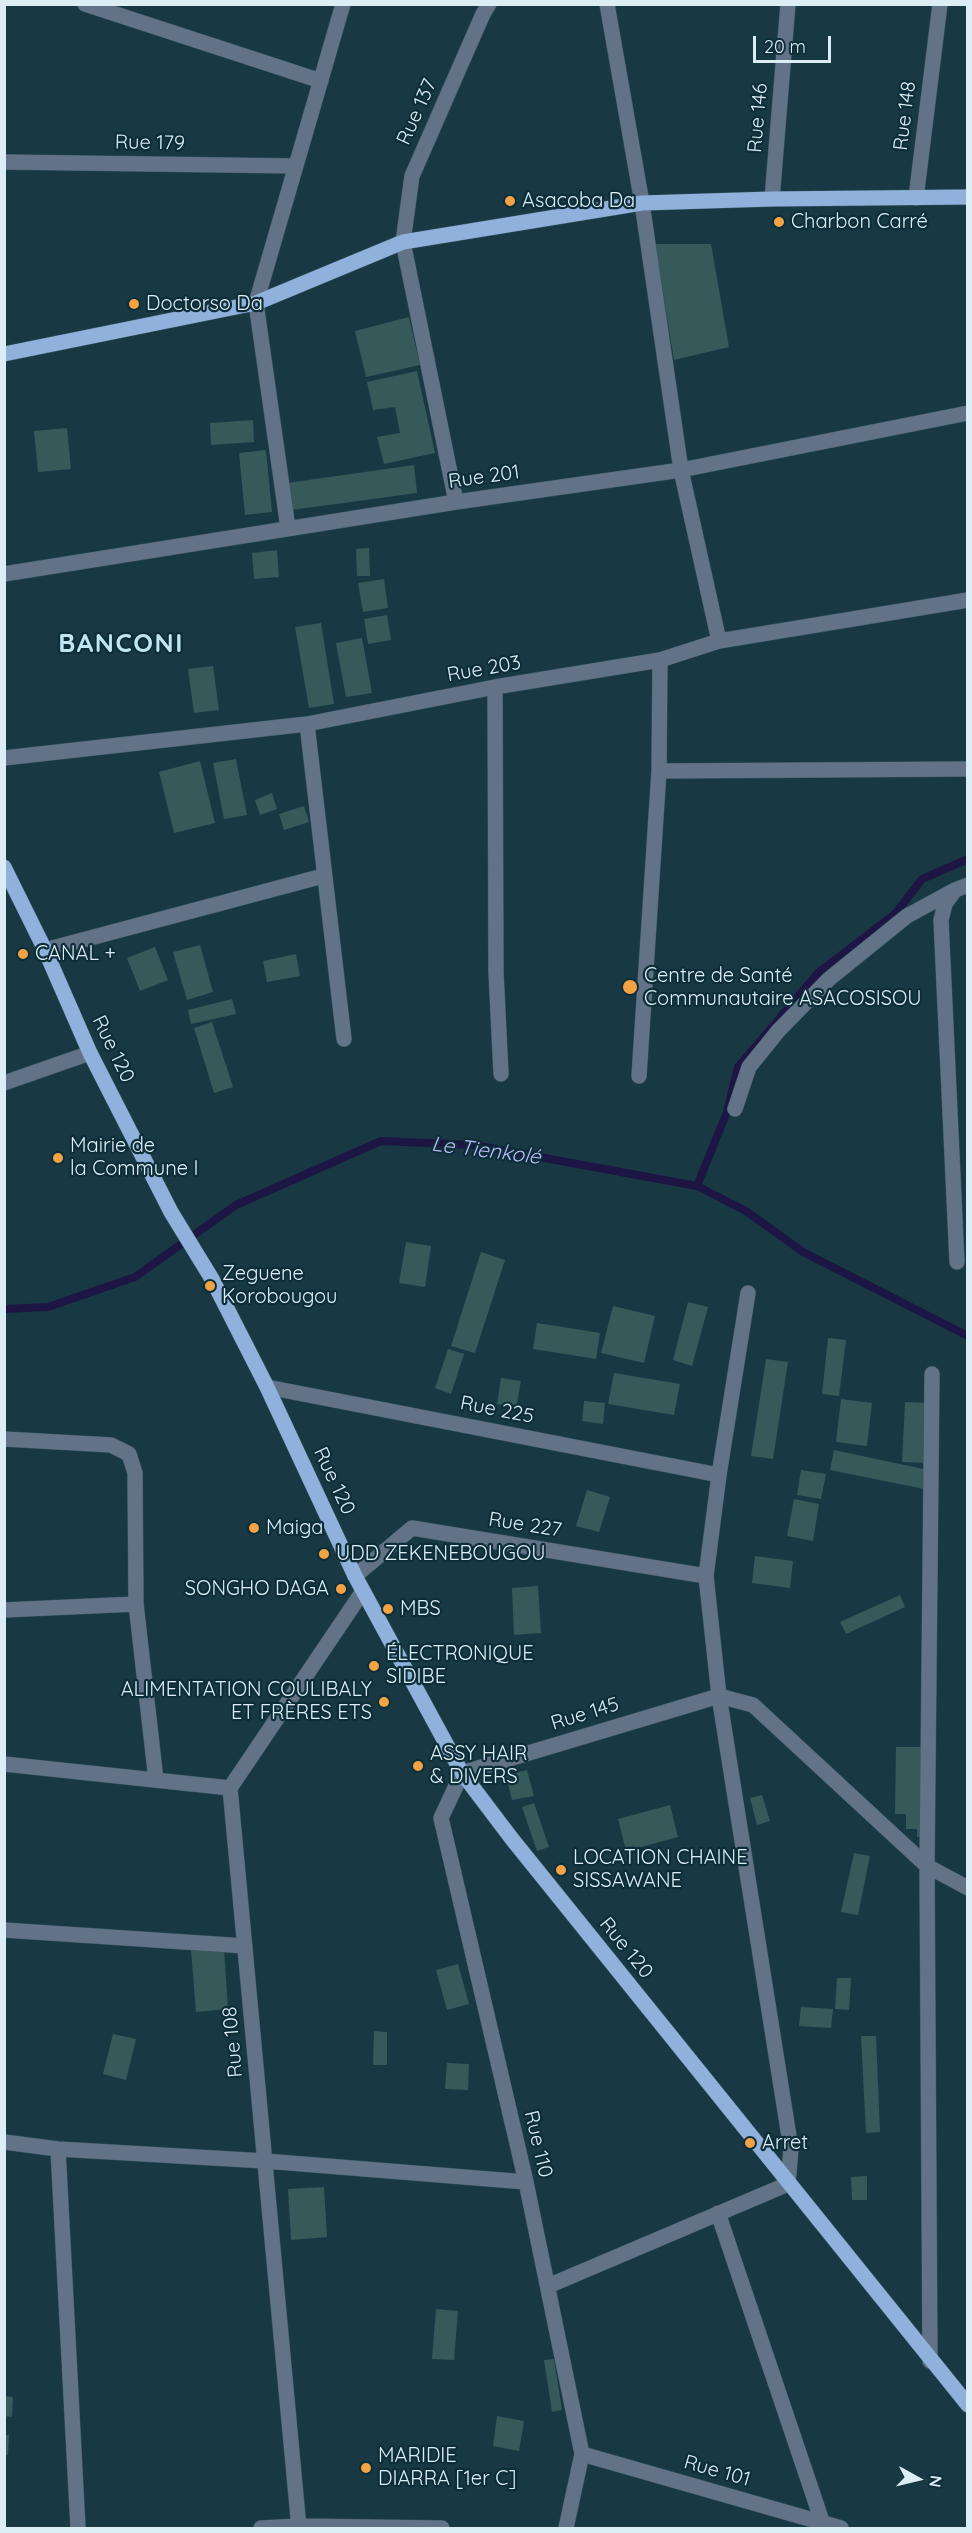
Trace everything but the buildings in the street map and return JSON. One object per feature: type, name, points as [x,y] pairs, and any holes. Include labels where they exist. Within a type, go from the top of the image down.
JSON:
[{"type":"main road","points":[[4,354],[256,303],[403,242],[642,203],[968,197]]},
{"type":"main road","name":"Rue 120","points":[[4,867],[10,890],[45,950],[90,1053],[171,1212],[212,1279],[267,1387],[354,1576],[462,1773],[512,1839],[788,2184],[968,2405]]},
{"type":"street","points":[[85,4],[321,81]]},
{"type":"street","points":[[288,528],[256,303],[343,4]]},
{"type":"street","name":"Rue 137","points":[[456,502],[403,242],[412,176],[489,4]]},
{"type":"street","points":[[607,4],[642,203],[681,470],[719,642]]},
{"type":"street","name":"Rue 146","points":[[772,199],[788,4]]},
{"type":"street","name":"Rue 148","points":[[916,198],[940,4]]},
{"type":"street","name":"Rue 179","points":[[4,162],[296,166]]},
{"type":"street","name":"Rue 201","points":[[4,574],[456,502],[681,470],[968,413]]},
{"type":"street","name":"Rue 203","points":[[4,758],[306,724],[495,687],[660,660],[719,642],[968,600]]},
{"type":"street","points":[[639,1076],[659,771],[660,660]]},
{"type":"street","points":[[495,687],[496,972],[501,1074]]},
{"type":"street","points":[[306,724],[344,1039]]},
{"type":"street","points":[[659,771],[968,769]]},
{"type":"street","points":[[45,950],[323,876]]},
{"type":"street","points":[[735,1108],[749,1067],[779,1030],[829,979],[907,916],[961,887]]},
{"type":"street","points":[[957,1262],[941,920],[945,904],[961,887]]},
{"type":"street","points":[[4,1083],[90,1053]]},
{"type":"street","points":[[548,2286],[788,2184],[791,2149],[719,1696],[706,1575],[719,1475],[748,1293]]},
{"type":"street","points":[[930,2361],[927,1866],[932,1374]]},
{"type":"street","name":"Rue 225","points":[[267,1387],[719,1475]]},
{"type":"street","points":[[4,1439],[111,1445],[129,1454],[135,1473],[136,1604],[156,1780]]},
{"type":"street","name":"Rue 227","points":[[354,1576],[412,1528],[706,1575]]},
{"type":"street","points":[[4,1764],[230,1788],[363,1591]]},
{"type":"street","points":[[4,1610],[136,1604]]},
{"type":"street","points":[[719,1696],[753,1705],[927,1866],[968,1888]]},
{"type":"street","name":"Rue 145","points":[[462,1773],[719,1696]]},
{"type":"street","name":"Rue 110","points":[[462,1773],[441,1818],[526,2182],[582,2454],[566,2529]]},
{"type":"street","name":"Rue 108","points":[[230,1788],[299,2527]]},
{"type":"street","points":[[4,1930],[245,1946]]},
{"type":"street","points":[[4,2142],[58,2149],[265,2161],[526,2182]]},
{"type":"street","points":[[58,2149],[78,2529]]},
{"type":"street","points":[[718,2213],[823,2524]]},
{"type":"street","name":"Rue 101","points":[[582,2454],[841,2529]]},
{"type":"street","points":[[261,2529],[299,2527],[442,2529]]},
{"type":"waterway","points":[[697,1186],[727,1112],[738,1067],[818,973],[895,914],[922,879],[968,859]]},
{"type":"waterway","name":"Le Tienkolé","points":[[4,1309],[48,1307],[135,1277],[236,1205],[381,1141],[474,1145],[697,1186],[746,1211],[803,1252],[968,1336]]},
{"type":"place","name":"Asacoba Da","points":[[510,201]]},
{"type":"place","name":"Charbon Carré","points":[[779,222]]},
{"type":"place","name":"Doctorso Da","points":[[134,304]]},
{"type":"place","name":"CANAL +","points":[[23,954]]},
{"type":"place","name":"Centre de Santé Communautaire ASACOSISOU","points":[[630,987]]},
{"type":"place","name":"Mairie de la Commune I","points":[[58,1158]]},
{"type":"place","name":"Zeguene Korobougou","points":[[210,1286]]},
{"type":"place","name":"Maiga","points":[[254,1528]]},
{"type":"place","name":"UDD ZEKENEBOUGOU","points":[[324,1554]]},
{"type":"place","name":"SONGHO DAGA","points":[[341,1589]]},
{"type":"place","name":"MBS","points":[[388,1609]]},
{"type":"place","name":"ÉLECTRONIQUE SIDIBE","points":[[374,1666]]},
{"type":"place","name":"ALIMENTATION COULIBALY ET FRÈRES ETS","points":[[384,1702]]},
{"type":"place","name":"ASSY HAIR & DIVERS","points":[[418,1766]]},
{"type":"place","name":"LOCATION CHAINE SISSAWANE","points":[[561,1870]]},
{"type":"place","name":"Arret","points":[[750,2143]]},
{"type":"place","name":"MARIDIE DIARRA [1er C]","points":[[366,2468]]},
{"type":"district","name":"BANCONI","points":[[121,644]]}]
